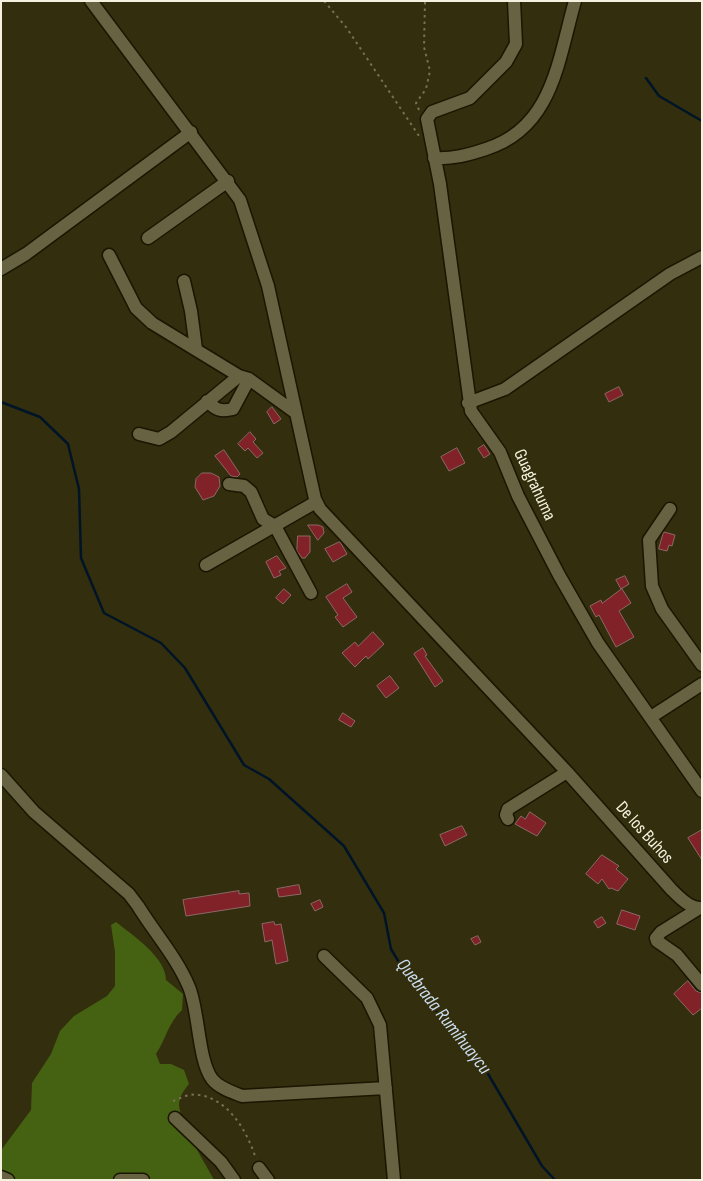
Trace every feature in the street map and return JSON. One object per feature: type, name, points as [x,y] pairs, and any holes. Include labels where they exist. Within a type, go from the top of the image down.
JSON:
[{"type":"street","points":[[91,1],[228,181],[240,200],[263,268],[316,502],[206,565]]},
{"type":"street","name":"Guagrahuma","points":[[514,1],[516,44],[506,62],[470,98],[429,115],[428,123],[440,184],[466,371],[468,403],[475,418],[500,452],[518,496],[572,599],[598,643],[702,791]]},
{"type":"street","points":[[434,158],[463,157],[512,139],[523,130],[544,103],[554,79],[575,1]]},
{"type":"street","points":[[1,269],[26,254],[191,132]]},
{"type":"street","points":[[148,238],[228,181]]},
{"type":"street","points":[[110,255],[136,308],[152,322],[244,377],[296,413]]},
{"type":"street","points":[[468,403],[505,390],[670,274],[702,257]]},
{"type":"street","points":[[184,281],[191,311],[196,349]]},
{"type":"street","points":[[139,434],[159,438],[171,432],[207,401],[244,377]]},
{"type":"street","points":[[207,401],[216,409],[223,411],[233,409],[244,377]]},
{"type":"street","points":[[229,484],[244,486],[251,492],[262,519],[275,526],[311,593]]},
{"type":"street","name":"De los Buhos","points":[[316,502],[326,517],[567,772],[671,889],[682,900],[700,908]]},
{"type":"street","points":[[670,509],[649,540],[652,586],[662,609],[702,665]]},
{"type":"street","points":[[651,717],[702,684]]},
{"type":"street","points":[[508,819],[506,815],[508,809],[567,772]]},
{"type":"street","points":[[1,775],[34,812],[129,894],[138,906],[188,986],[194,1003],[206,1066],[212,1079],[221,1086],[242,1096],[386,1088]]},
{"type":"street","points":[[700,908],[661,932],[656,938],[657,941],[677,955],[702,985]]},
{"type":"street","points":[[324,956],[367,998],[380,1025],[394,1180]]},
{"type":"street","points":[[175,1118],[221,1162],[234,1180]]},
{"type":"street","points":[[258,1168],[268,1180]]},
{"type":"street","points":[[1,1178],[8,1180]]},
{"type":"street","points":[[120,1180],[143,1180]]},
{"type":"path","points":[[324,1],[346,27],[423,141]]},
{"type":"path","points":[[422,115],[416,103],[426,89],[430,71],[424,47],[425,1]]},
{"type":"path","points":[[173,1101],[189,1095],[200,1095],[220,1103],[249,1137],[258,1168]]},
{"type":"green space","points":[[116,922],[147,947],[165,971],[166,980],[183,994],[182,1010],[173,1020],[156,1054],[160,1064],[171,1064],[184,1070],[189,1084],[180,1099],[181,1114],[188,1133],[214,1180],[1,1180],[2,1149],[31,1110],[32,1083],[51,1054],[60,1031],[74,1016],[107,996],[115,986],[115,952],[111,925]]},
{"type":"building","points":[[619,387],[623,395],[609,402],[605,394]]},
{"type":"building","points":[[272,407],[281,419],[274,424],[267,412]]},
{"type":"building","points":[[250,432],[256,439],[253,442],[263,453],[257,458],[248,448],[245,451],[238,444]]},
{"type":"building","points":[[484,445],[490,454],[484,458],[478,449]]},
{"type":"building","points":[[457,448],[465,463],[449,471],[441,457]]},
{"type":"building","points":[[224,450],[240,474],[237,477],[231,476],[215,456]]},
{"type":"building","points":[[202,473],[211,473],[219,477],[220,486],[214,496],[203,500],[195,487],[196,479]]},
{"type":"building","points":[[308,525],[323,527],[324,533],[318,540]]},
{"type":"building","points":[[664,532],[675,535],[672,546],[669,545],[667,551],[659,549]]},
{"type":"building","points":[[298,536],[310,536],[310,552],[305,558],[302,558],[297,551]]},
{"type":"building","points":[[340,542],[347,554],[333,562],[325,549]]},
{"type":"building","points":[[277,556],[286,568],[279,571],[281,575],[274,578],[266,562]]},
{"type":"building","points":[[625,576],[629,584],[621,589],[616,580]]},
{"type":"building","points":[[347,584],[352,592],[343,598],[357,617],[343,627],[335,617],[338,615],[326,597]]},
{"type":"building","points":[[284,589],[291,595],[283,604],[276,598]]},
{"type":"building","points":[[622,589],[631,603],[619,611],[634,637],[616,647],[599,615],[596,617],[590,606],[601,600],[602,603]]},
{"type":"building","points":[[373,632],[384,644],[368,659],[366,656],[355,667],[342,653],[355,642],[358,646]]},
{"type":"building","points":[[423,648],[427,655],[425,656],[443,681],[435,687],[414,654]]},
{"type":"building","points":[[390,676],[399,688],[386,698],[377,686]]},
{"type":"building","points":[[343,713],[355,721],[351,727],[339,720]]},
{"type":"building","points":[[530,812],[546,823],[537,836],[515,824],[521,816],[525,819]]},
{"type":"building","points":[[462,826],[467,835],[445,846],[440,835]]},
{"type":"building","points":[[702,830],[702,860],[688,838]]},
{"type":"building","points":[[602,855],[619,866],[616,869],[628,879],[618,891],[609,889],[602,879],[598,884],[586,874]]},
{"type":"building","points":[[299,885],[301,894],[279,897],[277,889]]},
{"type":"building","points":[[239,891],[239,894],[249,893],[250,906],[186,916],[183,900]]},
{"type":"building","points":[[320,900],[323,907],[315,911],[311,904]]},
{"type":"building","points":[[622,910],[640,916],[635,930],[617,924]]},
{"type":"building","points":[[602,917],[606,923],[598,928],[594,922]]},
{"type":"building","points":[[274,922],[275,925],[281,924],[288,961],[276,964],[272,940],[265,942],[262,924]]},
{"type":"building","points":[[478,936],[481,942],[475,945],[471,939]]},
{"type":"building","points":[[688,981],[696,991],[702,993],[702,1008],[693,1015],[674,994]]},
{"type":"waterway","points":[[646,78],[659,96],[702,121]]},
{"type":"waterway","name":"Quebrada Rumihuaycu","points":[[1,402],[40,417],[68,444],[79,489],[81,558],[104,613],[161,643],[185,668],[244,765],[269,779],[344,846],[384,913],[391,949],[409,979],[484,1067],[542,1166],[555,1180]]}]
